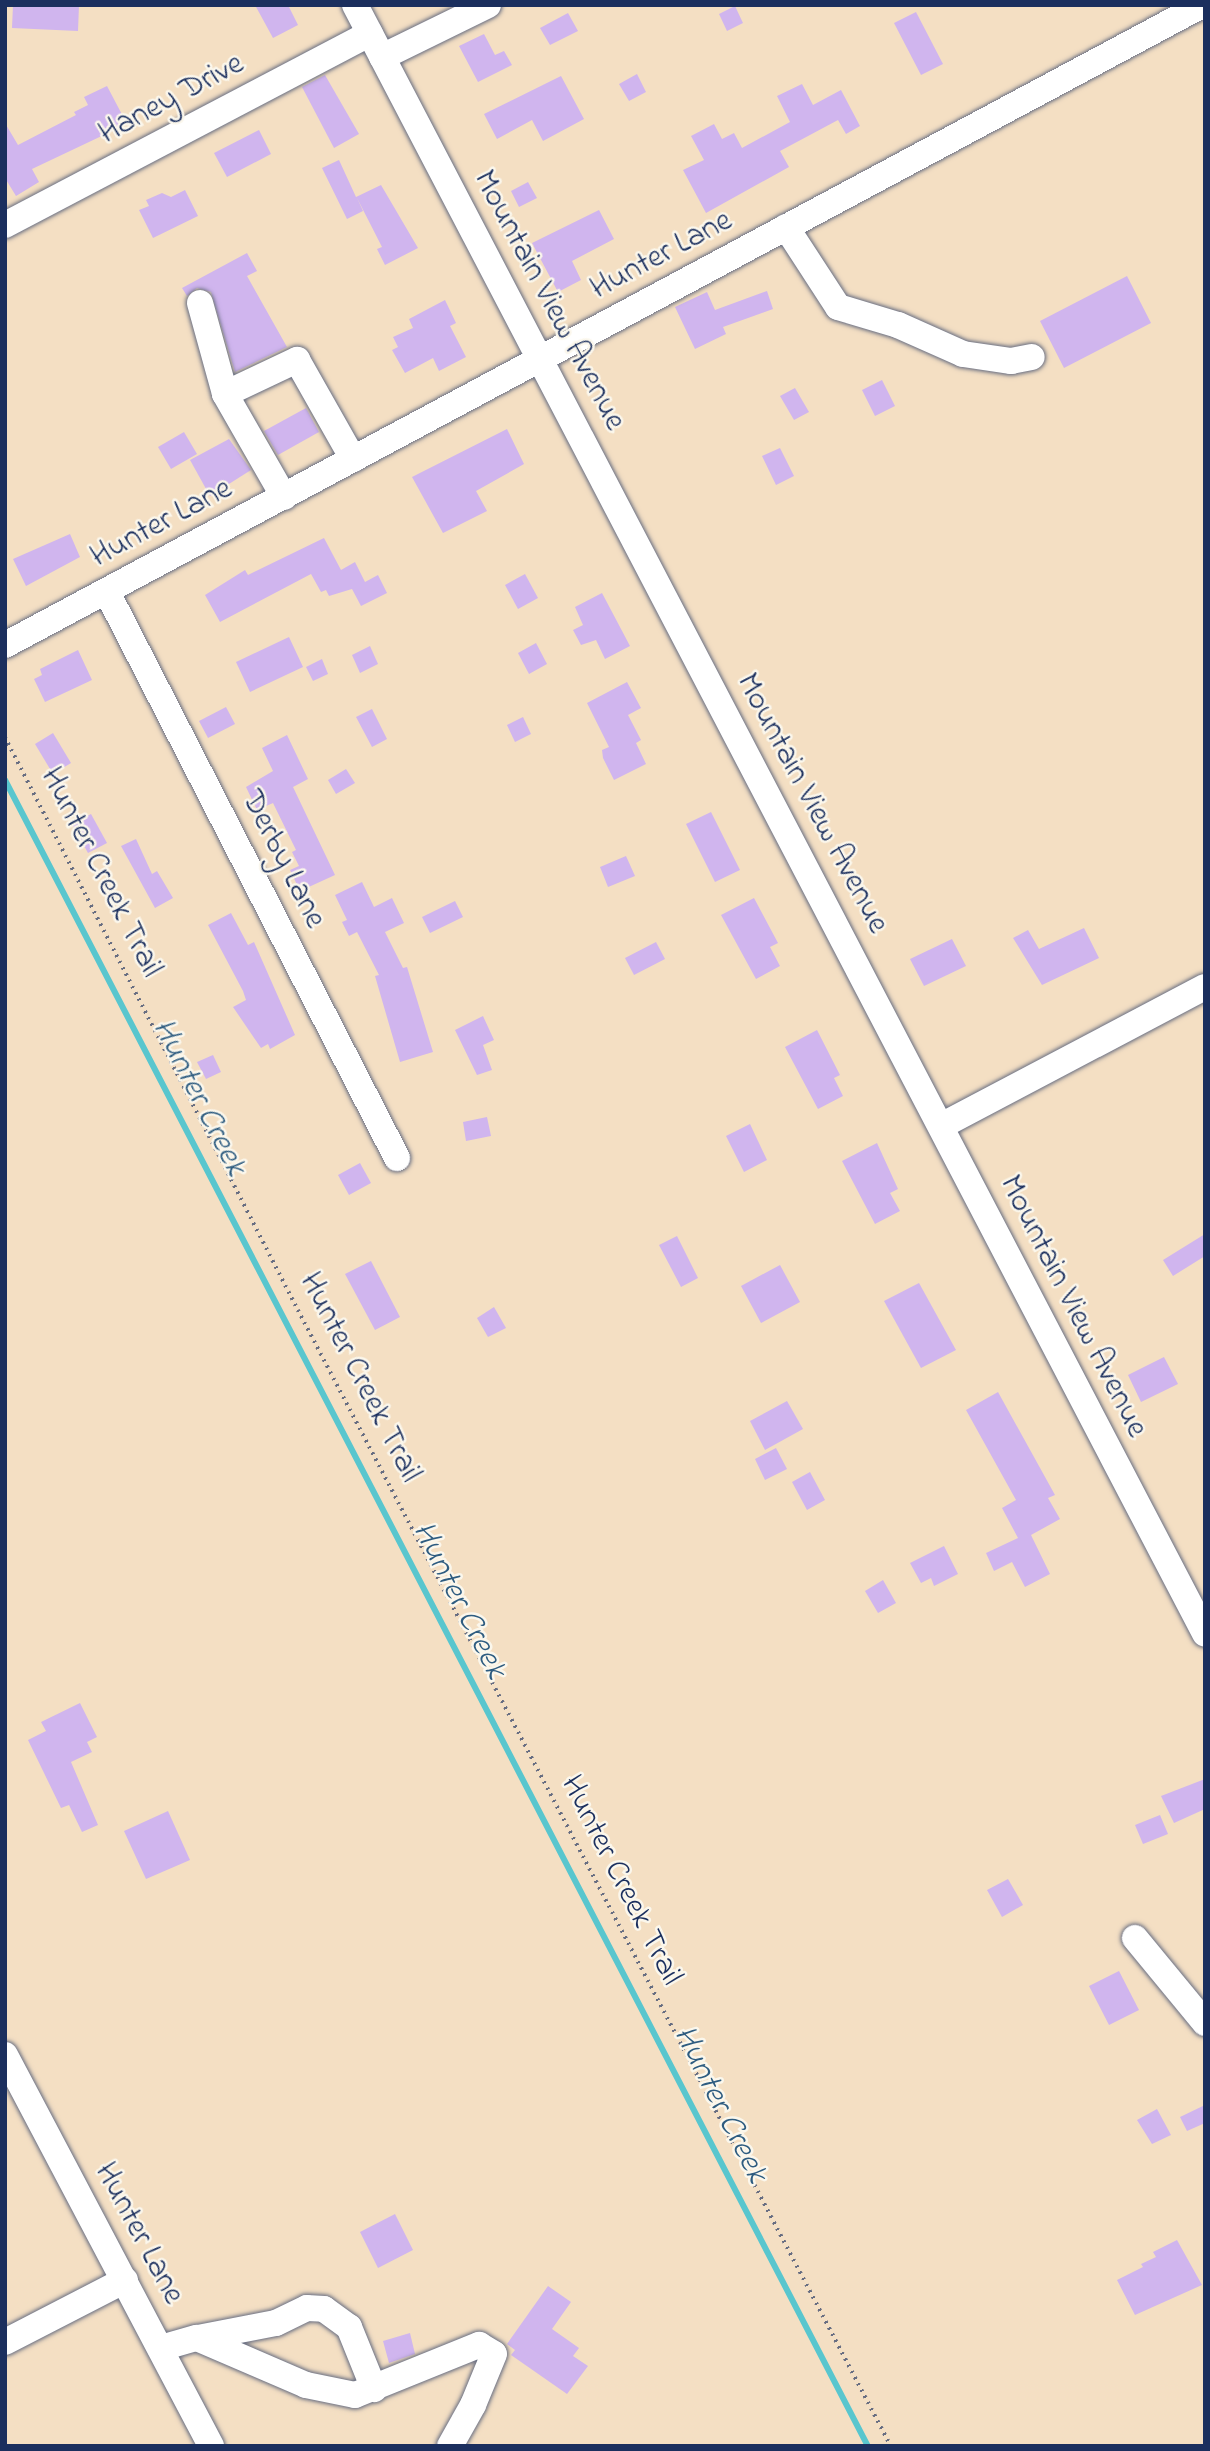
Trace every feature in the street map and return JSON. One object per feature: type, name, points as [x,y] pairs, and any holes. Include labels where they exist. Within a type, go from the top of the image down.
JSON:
[{"type":"street","name":"Mountain View Avenue","points":[[355,5],[1205,1634]]},
{"type":"street","points":[[382,57],[488,5]]},
{"type":"street","name":"Hunter Lane","points":[[5,645],[1202,5]]},
{"type":"street","name":"Haney Drive","points":[[5,225],[370,33]]},
{"type":"street","points":[[786,227],[838,307],[898,326],[963,354],[1011,361],[1032,357]]},
{"type":"street","points":[[200,303],[225,394],[284,497]]},
{"type":"street","points":[[225,394],[297,360],[353,459]]},
{"type":"street","name":"Derby Lane","points":[[107,592],[397,1158]]},
{"type":"street","points":[[941,1126],[1205,987]]},
{"type":"street","points":[[1135,1938],[1205,2023]]},
{"type":"street","name":"Hunter Lane","points":[[5,2054],[211,2446]]},
{"type":"street","points":[[5,2342],[125,2280]]},
{"type":"street","points":[[160,2348],[276,2323],[307,2308],[324,2309],[349,2327],[374,2389]]},
{"type":"street","points":[[197,2338],[306,2385],[355,2395],[479,2345],[494,2354],[473,2405],[450,2446]]},
{"type":"path","name":"Hunter Creek Trail","points":[[5,737],[298,1310],[891,2446]]},
{"type":"building","points":[[13,5],[79,5],[78,31],[12,28]]},
{"type":"building","points":[[255,5],[288,5],[298,25],[273,38]]},
{"type":"building","points":[[735,6],[743,23],[727,31],[719,14]]},
{"type":"building","points":[[916,12],[943,64],[921,75],[894,23]]},
{"type":"building","points":[[568,13],[578,31],[550,45],[540,28]]},
{"type":"building","points":[[484,34],[495,55],[504,51],[512,65],[478,82],[459,46]]},
{"type":"building","points":[[637,74],[646,92],[629,101],[619,84]]},
{"type":"building","points":[[325,75],[359,134],[334,148],[302,87]]},
{"type":"building","points":[[561,76],[584,119],[543,141],[532,120],[497,139],[484,114]]},
{"type":"building","points":[[802,84],[813,105],[841,90],[860,126],[846,134],[838,120],[780,151],[789,167],[706,213],[683,170],[704,160],[691,136],[714,124],[722,139],[734,133],[742,148],[790,122],[777,96]]},
{"type":"building","points":[[107,86],[127,124],[32,169],[39,182],[16,196],[5,178],[5,123],[18,145],[76,115],[74,112],[88,105],[84,97]]},
{"type":"building","points":[[259,130],[271,154],[227,177],[214,153]]},
{"type":"building","points":[[339,160],[356,197],[381,185],[418,248],[385,265],[377,249],[382,247],[357,198],[363,211],[347,219],[322,168]]},
{"type":"building","points":[[528,182],[537,198],[519,207],[511,191]]},
{"type":"building","points":[[185,190],[198,216],[153,238],[139,210],[149,206],[146,200],[162,193],[171,197]]},
{"type":"building","points":[[599,210],[614,239],[572,261],[581,280],[558,292],[532,243]]},
{"type":"building","points":[[247,253],[257,271],[247,276],[287,347],[235,372],[211,292],[197,288],[187,296],[182,288]]},
{"type":"building","points":[[1127,276],[1151,323],[1064,368],[1040,321]]},
{"type":"building","points":[[767,291],[773,309],[723,327],[726,334],[695,349],[675,307],[707,292],[715,310]]},
{"type":"building","points":[[445,300],[456,323],[450,326],[466,357],[439,371],[433,358],[405,373],[392,350],[398,347],[393,337],[413,328],[409,319]]},
{"type":"building","points":[[882,380],[895,406],[875,416],[862,390]]},
{"type":"building","points":[[795,388],[809,412],[794,420],[780,396]]},
{"type":"building","points":[[306,408],[319,432],[278,455],[264,431]]},
{"type":"building","points":[[507,429],[524,464],[476,491],[487,511],[443,533],[412,477]]},
{"type":"building","points":[[184,432],[197,454],[171,469],[158,447]]},
{"type":"building","points":[[229,439],[251,470],[210,496],[190,460]]},
{"type":"building","points":[[780,448],[794,476],[776,485],[762,456]]},
{"type":"building","points":[[70,534],[80,557],[26,586],[13,559]]},
{"type":"building","points":[[324,538],[341,570],[355,562],[365,582],[378,575],[387,593],[361,606],[352,589],[329,596],[326,590],[321,592],[311,574],[220,622],[205,595],[245,570],[248,575]]},
{"type":"building","points":[[525,574],[538,598],[518,609],[505,585]]},
{"type":"building","points":[[602,593],[630,646],[605,659],[596,640],[581,645],[573,630],[583,625],[575,607]]},
{"type":"building","points":[[289,637],[303,667],[250,692],[236,662]]},
{"type":"building","points":[[536,643],[547,664],[529,674],[518,653]]},
{"type":"building","points":[[370,646],[378,664],[360,673],[352,655]]},
{"type":"building","points":[[78,650],[92,680],[45,702],[34,679],[42,675],[40,669]]},
{"type":"building","points":[[322,659],[328,674],[313,681],[306,667]]},
{"type":"building","points":[[627,682],[641,708],[628,715],[641,740],[636,743],[646,764],[614,780],[603,758],[602,750],[609,747],[587,703]]},
{"type":"building","points":[[226,707],[235,724],[208,738],[199,721]]},
{"type":"building","points":[[372,709],[387,739],[372,747],[356,717]]},
{"type":"building","points":[[523,717],[531,734],[515,742],[507,725]]},
{"type":"building","points":[[53,733],[71,763],[53,774],[35,744]]},
{"type":"building","points":[[287,735],[308,779],[293,787],[335,875],[300,891],[290,870],[299,866],[292,852],[296,850],[273,803],[257,810],[246,787],[273,771],[262,748]]},
{"type":"building","points":[[346,769],[355,783],[336,794],[328,780]]},
{"type":"building","points":[[711,812],[740,870],[715,882],[686,824]]},
{"type":"building","points":[[91,814],[107,843],[88,853],[72,824]]},
{"type":"building","points":[[136,839],[152,874],[157,871],[173,898],[155,908],[121,846]]},
{"type":"building","points":[[626,856],[635,876],[608,887],[600,867]]},
{"type":"building","points":[[362,882],[374,907],[392,898],[404,923],[385,932],[403,968],[407,967],[433,1052],[400,1062],[375,976],[379,975],[357,932],[349,936],[342,922],[347,920],[335,895]]},
{"type":"building","points":[[754,898],[778,943],[770,947],[780,966],[756,979],[721,915]]},
{"type":"building","points":[[455,901],[463,917],[430,933],[422,917]]},
{"type":"building","points":[[231,913],[248,945],[254,942],[295,1035],[270,1049],[268,1044],[261,1048],[233,1007],[246,1000],[208,925]]},
{"type":"building","points":[[1084,928],[1099,958],[1042,985],[1013,938],[1028,930],[1039,949]]},
{"type":"building","points":[[952,939],[966,966],[924,986],[910,959]]},
{"type":"building","points":[[656,942],[665,959],[634,975],[625,958]]},
{"type":"building","points":[[483,1016],[494,1040],[483,1045],[492,1070],[477,1075],[455,1030]]},
{"type":"building","points":[[817,1030],[840,1075],[834,1078],[843,1096],[818,1109],[785,1047]]},
{"type":"building","points":[[213,1055],[221,1072],[206,1079],[197,1062]]},
{"type":"building","points":[[487,1117],[491,1136],[466,1141],[463,1122]]},
{"type":"building","points":[[750,1124],[767,1160],[744,1172],[726,1136]]},
{"type":"building","points":[[877,1143],[898,1189],[890,1193],[900,1211],[875,1224],[842,1161]]},
{"type":"building","points":[[360,1163],[371,1183],[349,1195],[338,1175]]},
{"type":"building","points":[[1205,1234],[1205,1256],[1173,1276],[1163,1260]]},
{"type":"building","points":[[677,1236],[698,1278],[681,1287],[659,1245]]},
{"type":"building","points":[[371,1261],[400,1317],[375,1330],[345,1274]]},
{"type":"building","points":[[780,1265],[800,1302],[761,1323],[741,1286]]},
{"type":"building","points":[[919,1283],[956,1350],[921,1368],[884,1301]]},
{"type":"building","points":[[494,1307],[506,1328],[488,1337],[477,1318]]},
{"type":"building","points":[[1164,1357],[1178,1384],[1141,1402],[1128,1375]]},
{"type":"building","points":[[998,1392],[1055,1495],[1048,1498],[1060,1519],[1031,1535],[1050,1574],[1025,1587],[1012,1562],[994,1571],[986,1553],[1018,1538],[1002,1508],[1016,1500],[966,1410]]},
{"type":"building","points":[[787,1401],[803,1429],[765,1450],[750,1421]]},
{"type":"building","points":[[776,1448],[787,1469],[765,1480],[755,1459]]},
{"type":"building","points":[[810,1472],[825,1500],[807,1510],[792,1482]]},
{"type":"building","points":[[944,1546],[958,1574],[934,1586],[931,1578],[921,1583],[910,1563]]},
{"type":"building","points":[[883,1580],[896,1603],[878,1613],[865,1591]]},
{"type":"building","points":[[80,1703],[97,1737],[87,1742],[92,1752],[71,1762],[98,1825],[82,1832],[69,1805],[61,1808],[28,1740],[46,1731],[41,1722]]},
{"type":"building","points":[[1205,1779],[1205,1809],[1174,1823],[1161,1796]]},
{"type":"building","points":[[168,1811],[190,1860],[146,1879],[124,1831]]},
{"type":"building","points":[[1160,1815],[1168,1834],[1143,1844],[1135,1825]]},
{"type":"building","points":[[1008,1879],[1023,1905],[1002,1917],[987,1890]]},
{"type":"building","points":[[1119,1971],[1139,2010],[1109,2025],[1089,1986]]},
{"type":"building","points":[[1205,2105],[1205,2123],[1187,2131],[1180,2117]]},
{"type":"building","points":[[1157,2109],[1171,2135],[1152,2144],[1137,2120]]},
{"type":"building","points":[[395,2214],[413,2250],[378,2268],[360,2232]]},
{"type":"building","points":[[1177,2240],[1202,2285],[1135,2315],[1117,2280],[1143,2267],[1141,2264],[1156,2257],[1153,2252]]},
{"type":"building","points":[[548,2286],[571,2302],[552,2329],[579,2348],[573,2356],[588,2366],[567,2394],[511,2355],[515,2350],[507,2344]]},
{"type":"building","points":[[410,2333],[415,2354],[389,2363],[383,2341]]},
{"type":"waterway","name":"Hunter Creek","points":[[5,780],[868,2446]]}]
